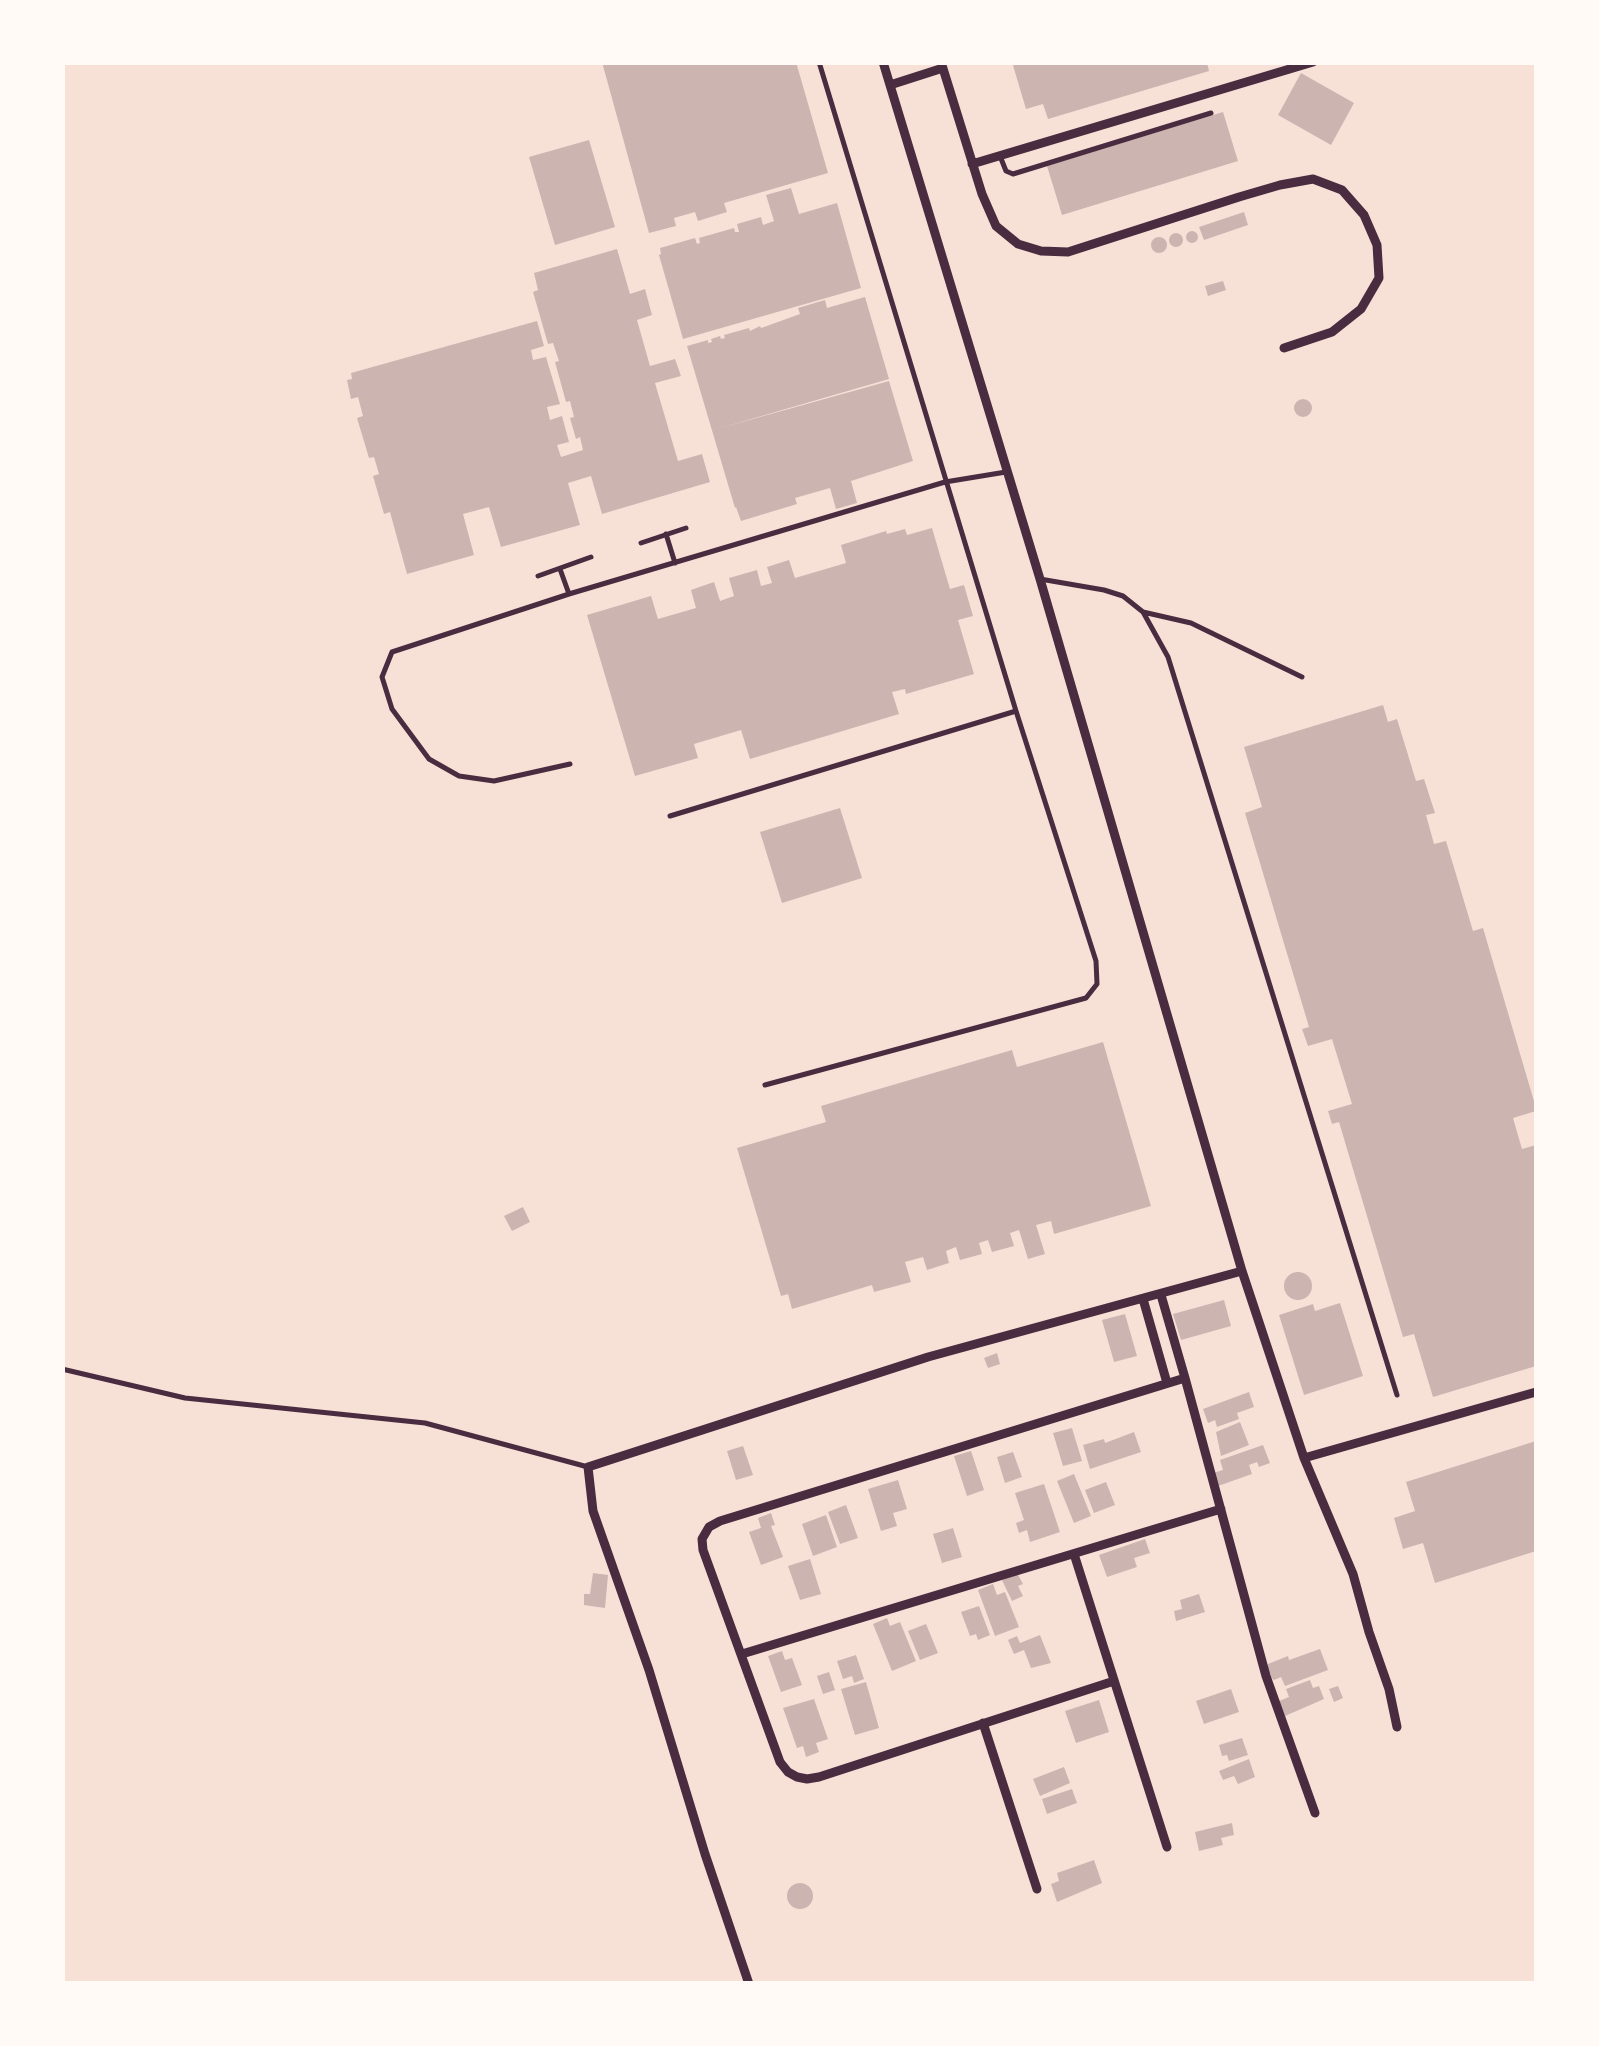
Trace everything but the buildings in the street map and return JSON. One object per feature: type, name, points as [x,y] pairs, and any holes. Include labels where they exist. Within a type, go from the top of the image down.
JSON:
[{"type":"street","points":[[883,62],[1040,578],[1242,1271],[1304,1458],[1353,1574],[1389,1688],[1397,1727]]},
{"type":"street","points":[[972,164],[1313,62]]},
{"type":"street","points":[[890,85],[942,65],[982,194],[996,226],[1018,244],[1041,251],[1068,252],[1280,185],[1313,179],[1342,190],[1364,215],[1378,244],[1379,278],[1362,309],[1332,332],[1284,348]]},
{"type":"street","points":[[748,1984],[649,1670],[593,1511],[588,1466],[928,1357],[1242,1271]]},
{"type":"street","points":[[1161,1294],[1266,1676],[1315,1813]]},
{"type":"street","points":[[1143,1299],[1166,1383]]},
{"type":"street","points":[[1114,1680],[819,1777],[797,1777],[780,1762],[702,1539],[709,1527],[720,1521],[1185,1378]]},
{"type":"street","points":[[1304,1458],[1536,1392]]},
{"type":"street","points":[[742,1654],[1222,1509]]},
{"type":"street","points":[[1074,1554],[1168,1847]]},
{"type":"street","points":[[983,1723],[1038,1888]]},
{"type":"lane","points":[[765,1085],[1086,998],[1098,984],[1096,961],[1016,711],[820,62]]},
{"type":"lane","points":[[1000,156],[1006,171],[1014,174],[1211,113]]},
{"type":"lane","points":[[570,764],[494,780],[459,776],[429,759],[392,709],[382,677],[392,652],[569,594],[946,482],[1006,472]]},
{"type":"lane","points":[[641,544],[686,528]]},
{"type":"lane","points":[[666,534],[675,563]]},
{"type":"lane","points":[[538,576],[591,556]]},
{"type":"lane","points":[[560,568],[569,594]]},
{"type":"lane","points":[[1040,578],[1123,596],[1143,612],[1168,657],[1397,1395]]},
{"type":"lane","points":[[1143,612],[1191,624],[1302,676]]},
{"type":"lane","points":[[670,816],[1016,711]]},
{"type":"lane","points":[[62,1370],[185,1398],[425,1423],[588,1466]]}]
